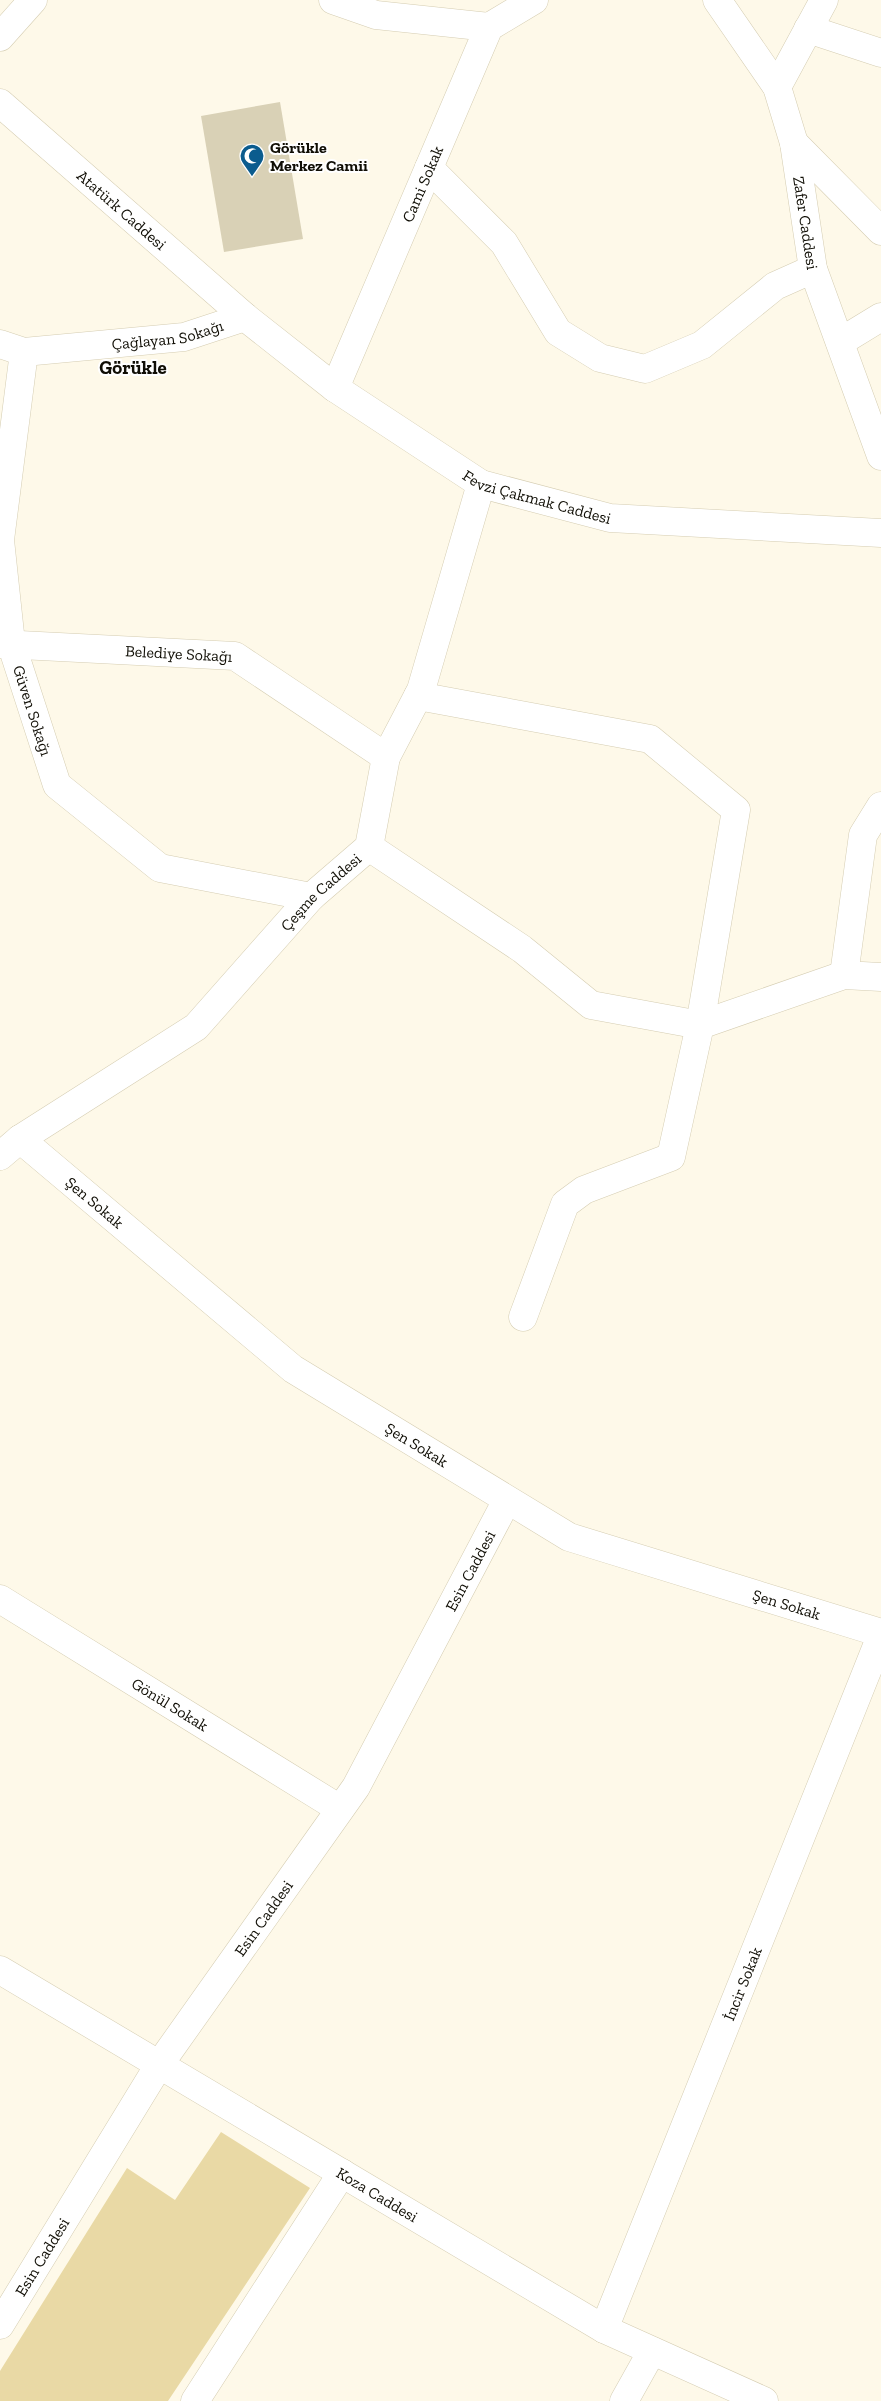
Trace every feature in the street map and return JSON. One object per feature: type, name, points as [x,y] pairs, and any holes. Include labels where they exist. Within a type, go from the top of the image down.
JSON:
[{"type":"street","points":[[0,37],[32,0]]},
{"type":"street","points":[[333,0],[376,15],[488,27],[534,0]]},
{"type":"street","name":"Zafer Caddesi","points":[[717,0],[777,86],[794,143],[813,270],[881,456]]},
{"type":"street","points":[[777,86],[824,0]]},
{"type":"street","name":"Cami Sokak","points":[[335,388],[488,27]]},
{"type":"street","points":[[808,30],[881,53]]},
{"type":"street","name":"Atatürk Caddesi","points":[[0,103],[245,316]]},
{"type":"street","points":[[794,143],[881,231]]},
{"type":"street","points":[[429,168],[504,243],[558,332],[600,358],[645,369],[702,345],[775,286],[813,270]]},
{"type":"street","name":"Çağlayan Sokağı","points":[[12,348],[184,337],[245,316]]},
{"type":"street","name":"Fevzi Çakmak Caddesi","points":[[245,316],[335,388],[481,484],[610,518],[881,533]]},
{"type":"street","points":[[840,342],[881,317]]},
{"type":"street","name":"Güven Sokağı","points":[[12,348],[0,540],[6,643],[57,785],[160,868],[311,897]]},
{"type":"street","name":"Çeşme Caddesi","points":[[10,1147],[196,1027],[311,897],[369,847],[386,757],[418,696],[481,484]]},
{"type":"street","name":"Belediye Sokağı","points":[[6,643],[236,656],[386,757]]},
{"type":"street","points":[[418,696],[650,739],[736,810],[700,1025],[671,1157],[584,1190],[566,1204],[523,1317]]},
{"type":"street","points":[[844,975],[863,835],[881,806]]},
{"type":"street","points":[[369,847],[522,949],[591,1005],[700,1025],[844,975],[881,977]]},
{"type":"street","name":"Şen Sokak","points":[[10,1147],[293,1369],[569,1538],[881,1635]]},
{"type":"street","name":"Esin Caddesi","points":[[0,2325],[159,2064],[356,1787],[507,1500]]},
{"type":"street","name":"Gönül Sokak","points":[[0,1599],[340,1809]]},
{"type":"street","name":"İncir Sokak","points":[[604,2329],[881,1635]]},
{"type":"street","name":"Koza Caddesi","points":[[0,1970],[604,2329],[764,2401]]},
{"type":"street","points":[[195,2401],[342,2173]]},
{"type":"street","points":[[624,2401],[652,2351]]},
{"type":"shaded area","points":[[221,2132],[310,2188],[168,2401],[0,2401],[0,2371],[127,2168],[175,2200]]},
{"type":"building","name":"Görükle Merkez Camii","points":[[280,102],[303,239],[224,252],[201,116]]},
{"type":"place","name":"Görükle Merkez Camii","points":[[252,177]]},
{"type":"district","name":"Görükle","points":[[133,367]]}]
